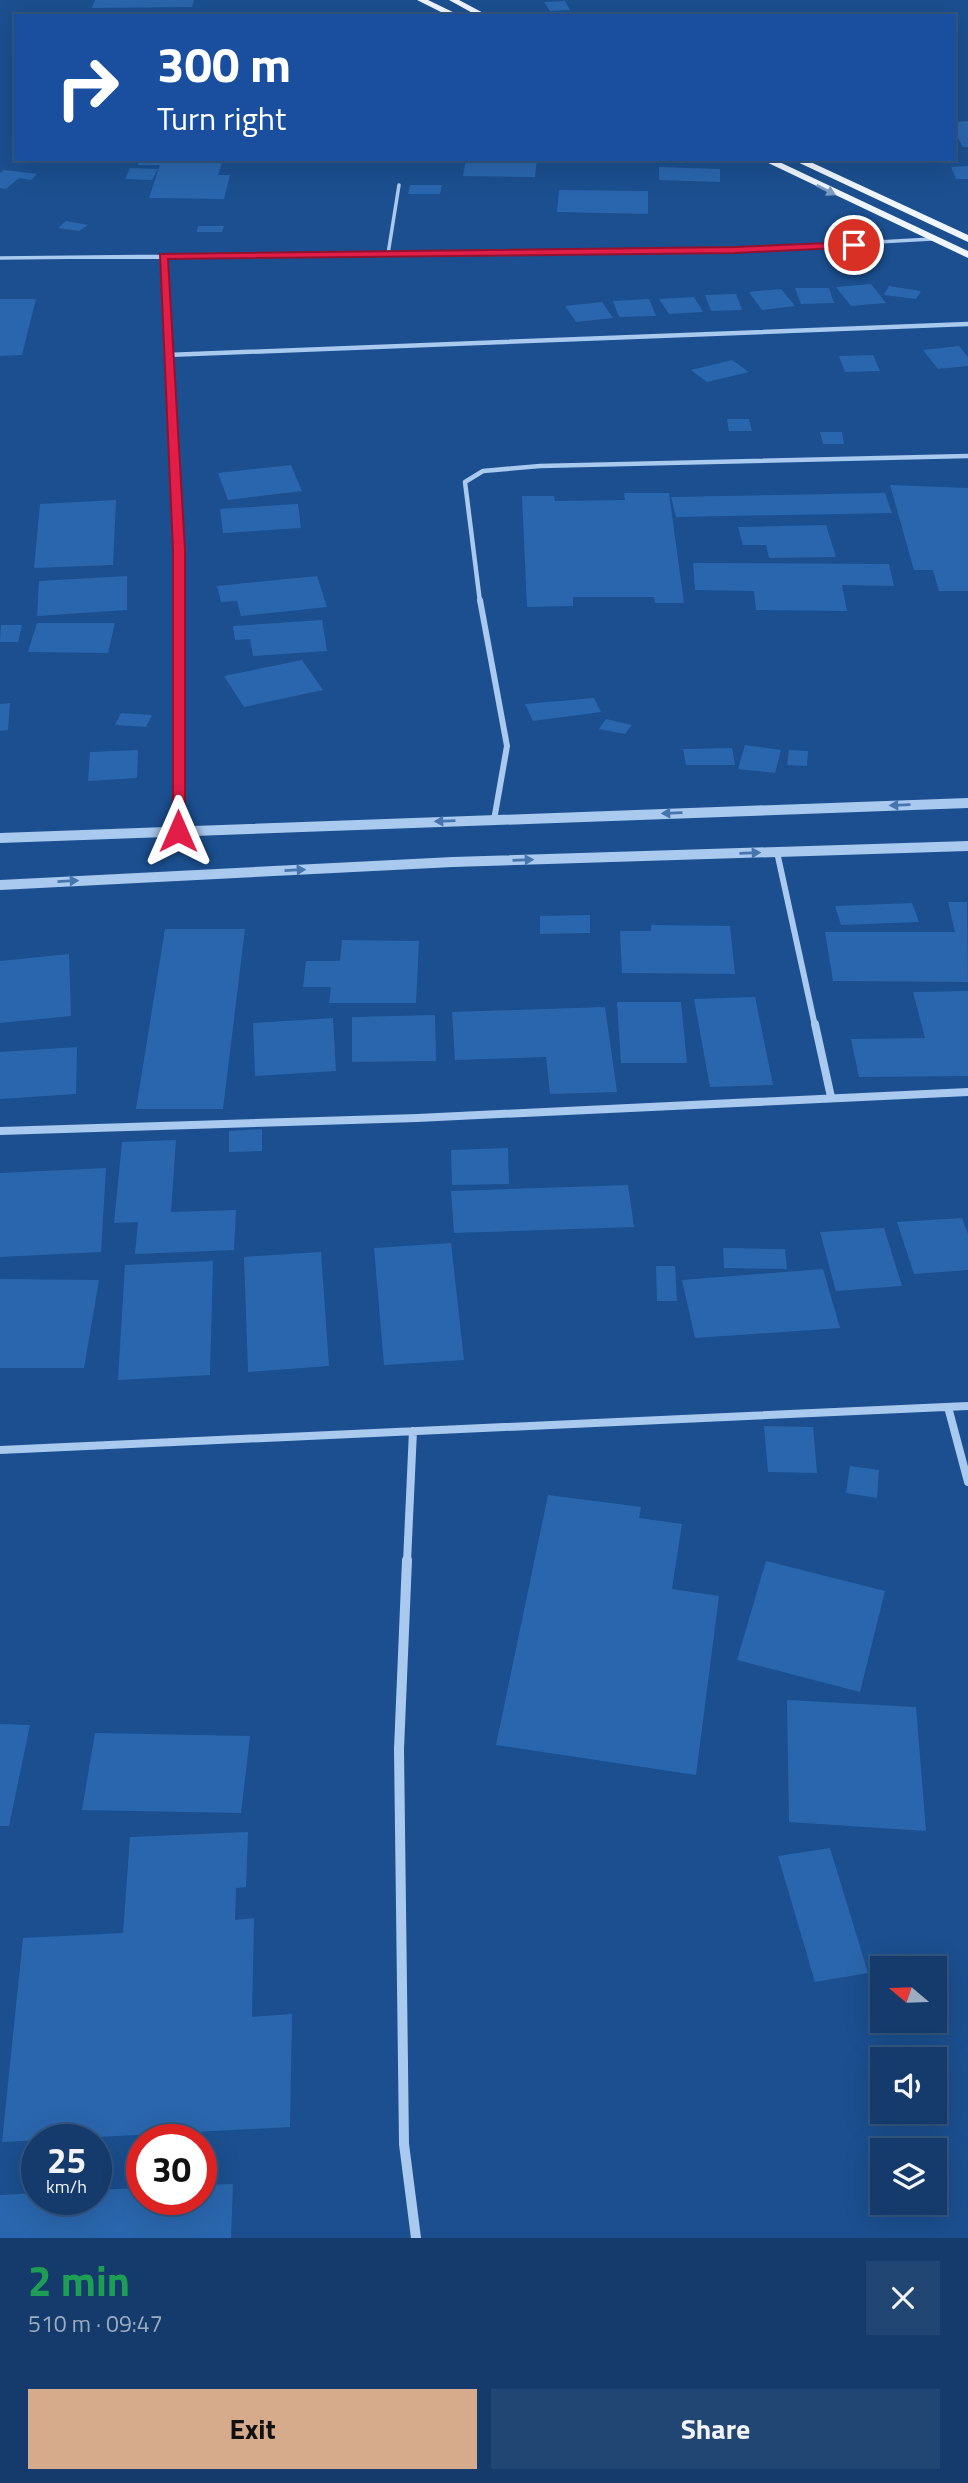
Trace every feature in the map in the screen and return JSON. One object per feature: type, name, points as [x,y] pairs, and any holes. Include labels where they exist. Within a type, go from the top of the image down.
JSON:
[{"type":"main road","points":[[421,0],[452,14]]},
{"type":"main road","points":[[453,0],[481,14]]},
{"type":"main road","points":[[769,161],[968,255]]},
{"type":"main road","points":[[800,161],[968,239]]},
{"type":"street","points":[[388,254],[399,185]]},
{"type":"street","points":[[0,258],[735,250],[932,239]]},
{"type":"street","points":[[163,256],[179,550],[178,831]]},
{"type":"street","points":[[167,355],[968,324]]},
{"type":"street","points":[[494,820],[507,746],[484,630],[465,482],[483,471],[540,466],[968,456]]},
{"type":"street","points":[[0,838],[968,803]]},
{"type":"street","points":[[0,885],[453,862],[968,846]]},
{"type":"street","points":[[776,852],[831,1097]]},
{"type":"street","points":[[0,1132],[417,1118],[968,1092]]},
{"type":"street","points":[[0,1450],[968,1406]]},
{"type":"street","points":[[948,1407],[968,1482]]},
{"type":"street","points":[[413,1432],[399,1749],[404,2144],[416,2238]]},
{"type":"building","points":[[95,0],[194,0],[192,7],[92,8]]},
{"type":"building","points":[[565,1],[570,10],[550,11],[544,2]]},
{"type":"building","points":[[968,121],[968,147],[963,147],[956,135],[956,122]]},
{"type":"building","points":[[139,161],[222,161],[218,175],[230,175],[224,199],[149,198],[160,165],[138,165]]},
{"type":"building","points":[[466,161],[537,161],[535,177],[463,176]]},
{"type":"building","points":[[968,166],[968,179],[956,179],[951,167]]},
{"type":"building","points":[[659,167],[720,169],[720,182],[659,180]]},
{"type":"building","points":[[130,168],[158,169],[152,180],[125,179]]},
{"type":"building","points":[[4,170],[37,174],[31,180],[19,178],[6,189],[0,188],[0,173]]},
{"type":"building","points":[[410,185],[442,185],[440,194],[408,194]]},
{"type":"building","points":[[559,190],[648,191],[648,214],[557,212]]},
{"type":"building","points":[[66,221],[88,225],[79,231],[58,228]]},
{"type":"building","points":[[198,226],[224,226],[222,232],[197,232]]},
{"type":"building","points":[[871,284],[886,303],[851,306],[836,287]]},
{"type":"building","points":[[889,286],[921,291],[916,299],[884,295]]},
{"type":"building","points":[[795,288],[829,288],[834,303],[801,304]]},
{"type":"building","points":[[781,289],[795,306],[762,310],[749,292]]},
{"type":"building","points":[[736,294],[742,310],[711,311],[705,295]]},
{"type":"building","points":[[694,297],[703,312],[669,314],[659,299]]},
{"type":"building","points":[[0,299],[36,299],[22,355],[0,356]]},
{"type":"building","points":[[649,299],[656,316],[619,317],[613,301]]},
{"type":"building","points":[[602,302],[613,318],[576,322],[565,306]]},
{"type":"building","points":[[959,346],[968,357],[968,366],[938,369],[923,350]]},
{"type":"building","points":[[873,355],[880,371],[845,372],[839,356]]},
{"type":"building","points":[[732,360],[749,372],[707,382],[691,370]]},
{"type":"building","points":[[727,419],[749,419],[752,431],[729,431]]},
{"type":"building","points":[[820,432],[842,432],[844,444],[823,444]]},
{"type":"building","points":[[291,465],[302,491],[228,500],[218,473]]},
{"type":"building","points":[[890,485],[968,488],[968,591],[939,591],[933,570],[914,570]]},
{"type":"building","points":[[624,493],[669,493],[684,603],[655,603],[654,597],[573,597],[573,606],[527,607],[522,496],[554,496],[555,501],[625,500]]},
{"type":"building","points":[[885,493],[892,513],[676,517],[671,497]]},
{"type":"building","points":[[116,500],[113,565],[34,568],[40,504]]},
{"type":"building","points":[[298,504],[301,528],[223,533],[220,509]]},
{"type":"building","points":[[826,525],[836,557],[769,558],[766,545],[743,545],[738,527]]},
{"type":"building","points":[[693,563],[889,564],[894,586],[842,585],[847,611],[756,610],[754,591],[695,590]]},
{"type":"building","points":[[127,576],[127,610],[37,616],[39,581]]},
{"type":"building","points":[[317,576],[327,607],[241,616],[237,601],[221,602],[217,586]]},
{"type":"building","points":[[322,620],[327,651],[253,656],[250,639],[235,640],[233,626]]},
{"type":"building","points":[[37,623],[115,623],[108,653],[28,652]]},
{"type":"building","points":[[1,625],[22,625],[18,642],[0,642]]},
{"type":"building","points":[[302,660],[323,690],[244,707],[224,676]]},
{"type":"building","points":[[594,698],[601,712],[533,721],[525,704]]},
{"type":"building","points":[[10,703],[8,730],[0,731],[0,704]]},
{"type":"building","points":[[121,713],[152,715],[146,727],[115,725]]},
{"type":"building","points":[[606,719],[632,725],[625,734],[599,729]]},
{"type":"building","points":[[745,745],[781,750],[775,773],[738,769]]},
{"type":"building","points":[[732,748],[735,765],[686,765],[683,749]]},
{"type":"building","points":[[138,750],[137,778],[88,781],[90,752]]},
{"type":"building","points":[[789,750],[808,751],[807,766],[787,765]]},
{"type":"building","points":[[948,902],[967,902],[968,982],[833,981],[825,932],[955,932]]},
{"type":"building","points":[[912,903],[919,922],[841,925],[835,906]]},
{"type":"building","points":[[590,915],[590,933],[540,934],[540,916]]},
{"type":"building","points":[[651,925],[730,926],[735,974],[622,973],[620,931],[651,931]]},
{"type":"building","points":[[165,929],[245,929],[223,1109],[136,1109]]},
{"type":"building","points":[[342,940],[419,941],[416,1003],[329,1003],[331,987],[303,987],[306,961],[340,961]]},
{"type":"building","points":[[69,954],[71,1016],[0,1023],[0,961]]},
{"type":"building","points":[[968,991],[968,1076],[859,1077],[851,1039],[925,1038],[913,992]]},
{"type":"building","points":[[755,997],[773,1085],[710,1087],[694,999]]},
{"type":"building","points":[[617,1002],[681,1002],[687,1063],[621,1063]]},
{"type":"building","points":[[605,1007],[617,1092],[550,1094],[546,1057],[455,1060],[452,1012]]},
{"type":"building","points":[[435,1015],[436,1061],[352,1062],[352,1017]]},
{"type":"building","points":[[333,1018],[336,1071],[255,1076],[253,1023]]},
{"type":"building","points":[[77,1047],[76,1094],[0,1099],[0,1052]]},
{"type":"building","points":[[262,1129],[262,1151],[229,1152],[229,1131]]},
{"type":"building","points":[[176,1140],[171,1212],[236,1210],[234,1250],[135,1254],[138,1222],[114,1223],[122,1142]]},
{"type":"building","points":[[508,1148],[509,1184],[452,1185],[451,1150]]},
{"type":"building","points":[[106,1168],[101,1252],[0,1257],[0,1173]]},
{"type":"building","points":[[628,1185],[634,1227],[454,1233],[451,1191]]},
{"type":"building","points":[[962,1218],[968,1234],[968,1270],[914,1274],[897,1222]]},
{"type":"building","points":[[884,1228],[902,1286],[836,1291],[820,1232]]},
{"type":"building","points":[[451,1243],[464,1360],[384,1365],[374,1248]]},
{"type":"building","points":[[723,1248],[785,1249],[787,1269],[724,1268]]},
{"type":"building","points":[[321,1252],[329,1366],[248,1372],[244,1257]]},
{"type":"building","points":[[213,1261],[210,1375],[118,1380],[125,1265]]},
{"type":"building","points":[[656,1266],[675,1266],[677,1301],[657,1301]]},
{"type":"building","points":[[823,1269],[840,1328],[695,1338],[682,1280]]},
{"type":"building","points":[[0,1279],[99,1280],[84,1368],[0,1368]]},
{"type":"building","points":[[764,1426],[813,1427],[817,1473],[768,1472]]},
{"type":"building","points":[[850,1466],[879,1470],[877,1498],[846,1493]]},
{"type":"building","points":[[548,1495],[641,1507],[639,1518],[682,1524],[672,1589],[719,1596],[696,1775],[496,1745]]},
{"type":"building","points":[[766,1561],[885,1591],[860,1692],[737,1660]]},
{"type":"building","points":[[787,1700],[916,1707],[926,1831],[789,1822]]},
{"type":"building","points":[[0,1724],[30,1725],[9,1826],[0,1826]]},
{"type":"building","points":[[95,1733],[250,1736],[241,1813],[82,1810]]},
{"type":"building","points":[[248,1832],[246,1887],[236,1888],[235,1920],[254,1918],[252,2017],[292,2014],[290,2127],[217,2131],[217,2124],[126,2124],[126,2136],[112,2136],[112,2124],[21,2124],[21,2141],[2,2142],[23,1938],[123,1933],[130,1837]]},
{"type":"building","points":[[830,1848],[868,1973],[815,1982],[778,1856]]},
{"type":"building","points":[[217,2184],[233,2184],[231,2238],[0,2238],[0,2195],[21,2194],[21,2215],[112,2215],[112,2189],[126,2189],[126,2215],[217,2215]]},
{"type":"route","points":[[178,831],[179,550],[163,256],[735,250],[854,245]]}]
